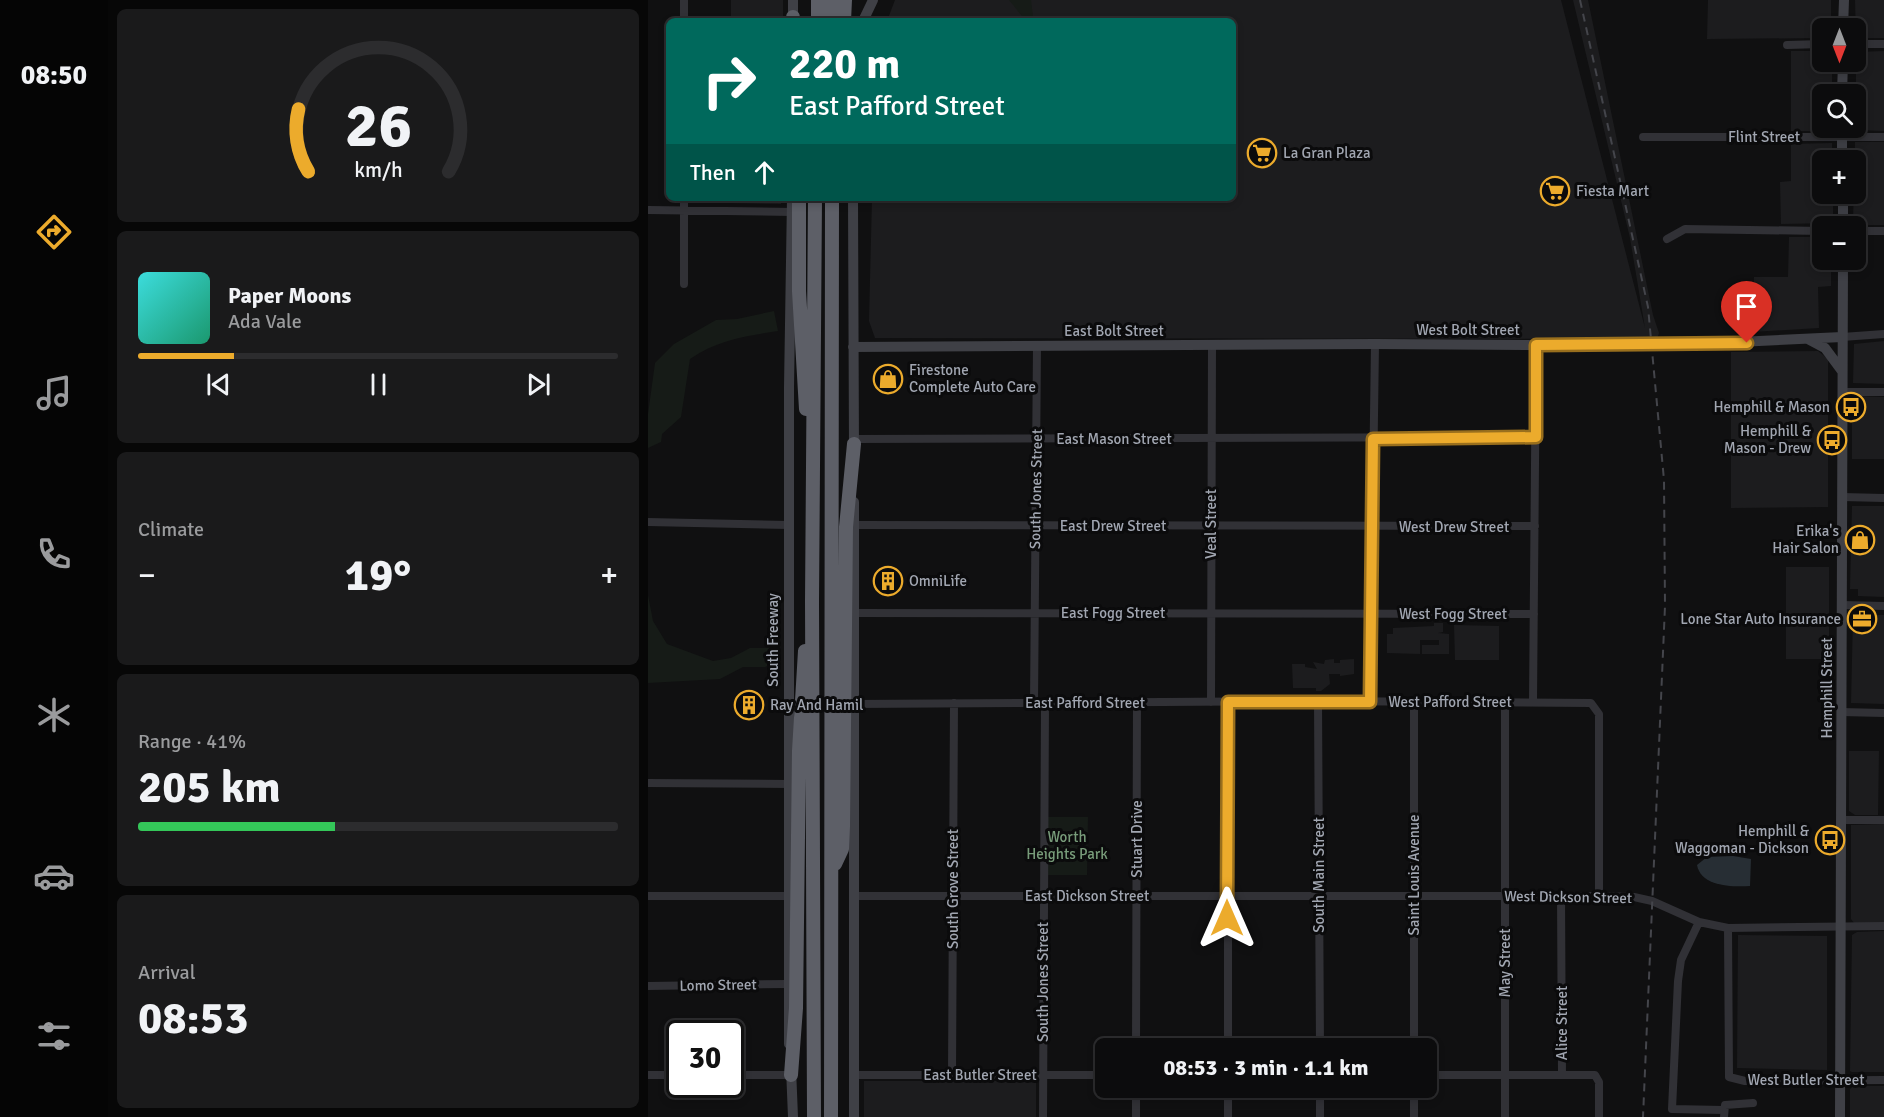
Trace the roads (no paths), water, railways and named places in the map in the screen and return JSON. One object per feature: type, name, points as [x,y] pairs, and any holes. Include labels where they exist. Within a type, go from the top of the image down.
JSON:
[{"type":"highway","points":[[818,0],[818,18]]},
{"type":"highway","points":[[831,0],[831,18]]},
{"type":"highway","points":[[844,18],[845,0]]},
{"type":"highway","points":[[799,201],[801,350],[813,493]]},
{"type":"highway","points":[[814,1117],[812,602],[815,201]]},
{"type":"highway","points":[[831,201],[831,1117]]},
{"type":"highway","points":[[832,868],[842,849],[846,527],[854,441]]},
{"type":"highway","points":[[791,1075],[796,1008],[802,676],[812,602]]},
{"type":"main road","points":[[793,0],[793,18]]},
{"type":"main road","points":[[864,18],[873,0]]},
{"type":"main road","points":[[1843,18],[1844,0]]},
{"type":"main road","name":"South Freeway","points":[[792,201],[787,984],[793,1117]]},
{"type":"main road","points":[[853,201],[853,704],[856,896],[854,1117]]},
{"type":"main road","name":"Hemphill Street","points":[[1840,1117],[1843,270]]},
{"type":"main road","name":"West Bolt Street","points":[[1375,344],[1665,346],[1842,337]]},
{"type":"main road","points":[[1808,339],[1826,348],[1842,371]]},
{"type":"main road","name":"East Bolt Street","points":[[853,347],[1375,344]]},
{"type":"street","points":[[684,0],[684,18]]},
{"type":"street","points":[[1786,45],[1812,44]]},
{"type":"street","points":[[1866,44],[1884,44]]},
{"type":"street","name":"Flint Street","points":[[1643,137],[1812,133]]},
{"type":"street","name":"Flint Street","points":[[1866,135],[1884,137]]},
{"type":"street","points":[[684,201],[684,284]]},
{"type":"street","points":[[648,210],[792,212]]},
{"type":"street","points":[[1667,238],[1685,229],[1812,231]]},
{"type":"street","points":[[1866,231],[1884,231]]},
{"type":"street","name":"West Bolt Street","points":[[1842,337],[1884,334]]},
{"type":"street","points":[[1370,702],[1375,344]]},
{"type":"street","points":[[1533,702],[1536,345]]},
{"type":"street","name":"South Jones Street","points":[[1034,703],[1037,346]]},
{"type":"street","name":"Veal Street","points":[[1211,702],[1212,346]]},
{"type":"street","points":[[1842,392],[1884,392]]},
{"type":"street","name":"East Mason Street","points":[[854,441],[1536,437]]},
{"type":"street","points":[[1842,497],[1884,498]]},
{"type":"street","points":[[648,522],[789,525]]},
{"type":"street","name":"East Drew Street","points":[[854,525],[1372,527]]},
{"type":"street","name":"West Drew Street","points":[[1372,527],[1535,526]]},
{"type":"street","points":[[1842,605],[1884,606]]},
{"type":"street","name":"East Fogg Street","points":[[854,613],[1371,614]]},
{"type":"street","name":"West Fogg Street","points":[[1371,614],[1534,614]]},
{"type":"street","name":"East Pafford Street","points":[[853,704],[1318,701]]},
{"type":"street","name":"West Pafford Street","points":[[1318,701],[1583,702],[1591,704],[1599,714],[1599,896]]},
{"type":"street","name":"South Main Street","points":[[1318,701],[1320,1038]]},
{"type":"street","name":"Stuart Drive","points":[[1136,1038],[1137,702]]},
{"type":"street","points":[[1228,702],[1228,1038]]},
{"type":"street","name":"Saint Louis Avenue","points":[[1414,702],[1414,1038]]},
{"type":"street","name":"May Street","points":[[1505,702],[1505,1117]]},
{"type":"street","name":"South Jones Street","points":[[1043,1117],[1045,703]]},
{"type":"street","name":"South Grove Street","points":[[952,1075],[954,704]]},
{"type":"street","points":[[1841,712],[1884,713]]},
{"type":"street","points":[[648,783],[790,784]]},
{"type":"street","points":[[1841,820],[1884,820]]},
{"type":"street","name":"West Dickson Street","points":[[1319,897],[1561,895],[1634,897],[1653,901],[1699,922],[1728,928],[1884,926]]},
{"type":"street","name":"Alice Street","points":[[1561,895],[1562,1075],[1595,1075],[1599,1082],[1599,1117]]},
{"type":"street","points":[[648,896],[788,896]]},
{"type":"street","name":"East Dickson Street","points":[[856,896],[1319,897]]},
{"type":"street","points":[[1699,922],[1681,960],[1672,1109],[1724,1114],[1725,1105],[1754,1102]]},
{"type":"street","name":"West Butler Street","points":[[1728,928],[1729,1077],[1745,1081],[1884,1080]]},
{"type":"street","name":"Lomo Street","points":[[648,986],[787,984]]},
{"type":"street","points":[[648,1075],[666,1075]]},
{"type":"street","points":[[744,1075],[791,1075]]},
{"type":"street","name":"East Butler Street","points":[[854,1075],[1095,1075]]},
{"type":"street","points":[[1437,1075],[1562,1075]]},
{"type":"street","points":[[1136,1098],[1136,1117]]},
{"type":"street","points":[[1228,1098],[1228,1117]]},
{"type":"street","points":[[1320,1098],[1320,1117]]},
{"type":"street","points":[[1414,1098],[1414,1117]]},
{"type":"railway","points":[[1580,0],[1648,307],[1664,480],[1665,606],[1643,1117]]},
{"type":"place","name":"La Gran Plaza","points":[[1262,153]]},
{"type":"place","name":"Fiesta Mart","points":[[1555,191]]},
{"type":"place","name":"Firestone Complete Auto Care","points":[[888,379]]},
{"type":"place","name":"Hemphill & Mason","points":[[1851,407]]},
{"type":"place","name":"Hemphill & Mason - Drew","points":[[1832,440]]},
{"type":"place","name":"Erika's Hair Salon","points":[[1860,540]]},
{"type":"place","name":"OmniLife","points":[[888,581]]},
{"type":"place","name":"Lone Star Auto Insurance","points":[[1862,619]]},
{"type":"place","name":"Ray And Hamil","points":[[749,705]]},
{"type":"place","name":"Hemphill & Waggoman - Dickson","points":[[1830,840]]},
{"type":"park label","name":"Worth Heights Park","points":[[1067,846]]}]
